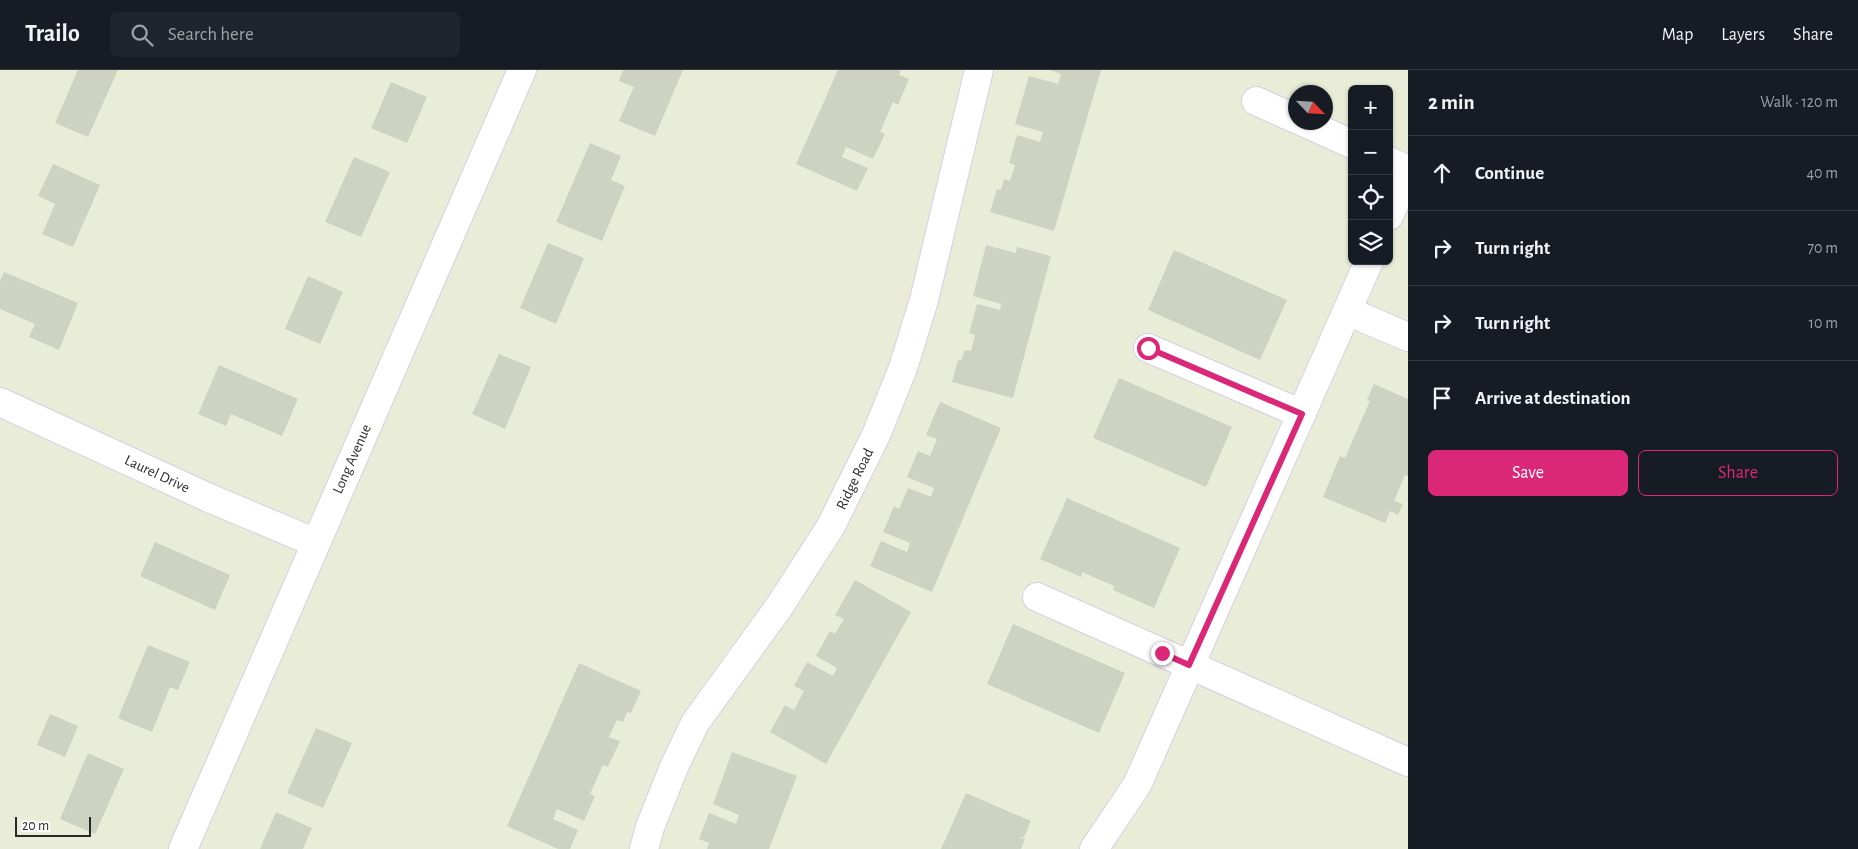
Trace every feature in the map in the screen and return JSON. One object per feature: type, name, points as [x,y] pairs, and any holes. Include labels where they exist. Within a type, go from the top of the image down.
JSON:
[{"type":"street","name":"Long Avenue","points":[[183,849],[522,70]]},
{"type":"street","name":"Ridge Road","points":[[644,849],[650,827],[674,766],[695,723],[779,608],[831,526],[876,435],[903,368],[924,300],[979,70]]},
{"type":"street","points":[[1256,102],[1288,116]]},
{"type":"street","points":[[1321,130],[1348,142]]},
{"type":"street","points":[[1393,163],[1408,170]]},
{"type":"street","points":[[1393,207],[1408,174]]},
{"type":"street","points":[[1094,849],[1137,785],[1367,265]]},
{"type":"street","points":[[1347,311],[1408,337]]},
{"type":"street","points":[[1148,348],[1302,414]]},
{"type":"street","name":"Laurel Drive","points":[[0,402],[209,498],[316,543]]},
{"type":"street","points":[[1037,597],[1408,762]]},
{"type":"building","points":[[78,70],[118,70],[88,137],[55,123]]},
{"type":"building","points":[[623,70],[683,70],[655,136],[619,121],[634,87],[619,81]]},
{"type":"building","points":[[838,70],[901,70],[899,75],[909,79],[898,105],[893,102],[880,132],[885,134],[873,159],[846,147],[842,157],[868,168],[857,191],[796,164]]},
{"type":"building","points":[[1050,70],[1101,70],[1054,231],[990,212],[997,189],[1001,190],[1004,179],[1010,181],[1015,165],[1009,163],[1017,135],[1040,142],[1043,132],[1015,124],[1029,76],[1058,84],[1061,74]]},
{"type":"building","points":[[391,82],[427,97],[407,143],[371,128]]},
{"type":"building","points":[[590,143],[621,156],[611,180],[625,186],[602,241],[556,222]]},
{"type":"building","points":[[354,157],[390,172],[361,237],[325,222]]},
{"type":"building","points":[[53,164],[100,185],[73,247],[42,234],[55,204],[38,196]]},
{"type":"building","points":[[548,243],[584,258],[556,324],[520,308]]},
{"type":"building","points":[[986,245],[1016,253],[1017,247],[1051,256],[1013,398],[952,382],[958,360],[961,361],[965,350],[971,351],[975,335],[969,333],[977,304],[1000,310],[1001,304],[973,296]]},
{"type":"building","points":[[1174,250],[1287,300],[1260,360],[1148,310]]},
{"type":"building","points":[[4,272],[78,303],[59,350],[29,337],[35,324],[0,309],[0,281]]},
{"type":"building","points":[[308,276],[343,292],[320,344],[285,329]]},
{"type":"building","points":[[499,354],[531,367],[505,429],[472,414]]},
{"type":"building","points":[[219,365],[298,399],[282,436],[231,414],[226,426],[198,414]]},
{"type":"building","points":[[1119,378],[1232,427],[1206,487],[1093,438]]},
{"type":"building","points":[[1374,384],[1408,399],[1408,476],[1405,475],[1394,501],[1403,504],[1398,515],[1390,511],[1385,523],[1323,497],[1340,456],[1345,458],[1370,401],[1367,400]]},
{"type":"building","points":[[940,402],[1001,428],[932,592],[870,566],[881,541],[907,552],[910,543],[883,532],[894,506],[899,509],[908,488],[931,497],[934,488],[907,477],[918,451],[930,456],[937,439],[926,435]]},
{"type":"building","points":[[1067,498],[1180,548],[1154,608],[1113,590],[1114,586],[1082,572],[1081,577],[1040,559]]},
{"type":"building","points":[[155,542],[230,575],[215,610],[140,576]]},
{"type":"building","points":[[855,580],[911,612],[826,764],[770,732],[785,705],[794,710],[804,691],[794,686],[807,662],[833,676],[837,668],[816,656],[830,631],[835,634],[844,619],[835,615]]},
{"type":"building","points":[[1013,624],[1125,673],[1099,733],[987,684]]},
{"type":"building","points":[[148,645],[190,662],[178,690],[170,687],[152,732],[118,718]]},
{"type":"building","points":[[579,663],[641,691],[631,713],[627,712],[623,722],[617,720],[609,737],[620,741],[608,767],[603,765],[590,794],[595,796],[584,821],[557,809],[553,819],[578,830],[570,849],[558,849],[507,826]]},
{"type":"building","points":[[50,714],[78,726],[65,757],[37,745]]},
{"type":"building","points":[[316,728],[352,743],[323,808],[287,793]]},
{"type":"building","points":[[732,752],[797,776],[769,849],[707,849],[709,843],[699,839],[709,813],[736,824],[739,815],[713,804]]},
{"type":"building","points":[[88,753],[124,769],[95,834],[60,819]]},
{"type":"building","points":[[966,793],[1031,821],[1024,837],[1019,837],[1025,839],[1021,849],[941,849]]},
{"type":"building","points":[[276,812],[312,828],[303,849],[260,849]]},
{"type":"route","points":[[1148,348],[1302,414],[1189,665],[1162,653]]}]
